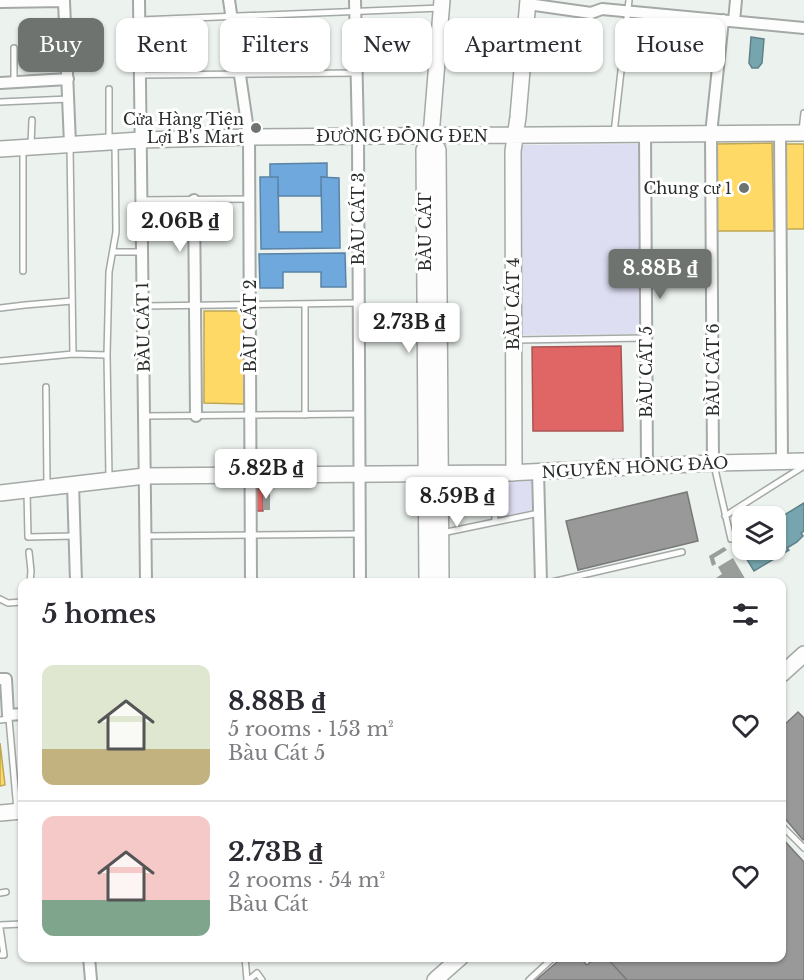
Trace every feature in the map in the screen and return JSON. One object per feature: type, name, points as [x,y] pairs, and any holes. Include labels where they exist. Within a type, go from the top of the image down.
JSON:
[{"type":"street","name":"BÀU CÁT 1","points":[[139,0],[140,18]]},
{"type":"street","name":"BÀU CÁT 2","points":[[229,0],[249,137],[251,578]]},
{"type":"street","name":"BÀU CÁT 6","points":[[725,32],[736,0]]},
{"type":"street","points":[[0,2],[67,1],[70,144]]},
{"type":"street","points":[[528,2],[591,13],[602,9],[629,6],[728,21],[804,28]]},
{"type":"street","name":"BÀU CÁT 4","points":[[514,473],[513,151],[528,2]]},
{"type":"street","name":"BÀU CÁT","points":[[427,578],[433,475],[432,302],[424,150],[431,135],[442,4]]},
{"type":"street","name":"BÀU CÁT 3","points":[[355,6],[358,136],[360,578]]},
{"type":"street","name":"BÀU CÁT 6","points":[[713,463],[711,134],[717,72]]},
{"type":"street","name":"BÀU CÁT 1","points":[[140,75],[146,578]]},
{"type":"street","points":[[0,83],[68,79]]},
{"type":"street","points":[[780,133],[782,461]]},
{"type":"street","name":"ĐƯỜNG ĐỒNG ĐEN","points":[[0,149],[112,141],[249,137],[803,133]]},
{"type":"street","name":"BÀU CÁT 5","points":[[645,134],[647,467]]},
{"type":"street","points":[[194,200],[196,416]]},
{"type":"street","name":"NGUYỄN HỒNG ĐÀO","points":[[0,493],[145,476],[433,475],[713,463],[782,461],[804,463]]},
{"type":"street","points":[[538,472],[541,578]]},
{"type":"street","name":"BÀU CÁT","points":[[433,475],[441,533],[441,578]]},
{"type":"street","points":[[73,484],[76,578]]},
{"type":"street","points":[[786,670],[804,654]]},
{"type":"street","points":[[0,679],[6,679],[8,715],[18,714]]},
{"type":"street","points":[[0,813],[18,811]]},
{"type":"street","points":[[90,962],[91,980]]},
{"type":"street","points":[[435,980],[455,962]]},
{"type":"lane","points":[[186,18],[355,6],[442,4]]},
{"type":"lane","points":[[614,134],[629,6]]},
{"type":"lane","points":[[14,48],[14,82]]},
{"type":"lane","points":[[140,75],[357,73]]},
{"type":"lane","points":[[109,88],[116,232],[109,272],[107,355],[109,480]]},
{"type":"lane","points":[[0,102],[69,99]]},
{"type":"lane","points":[[803,133],[804,112]]},
{"type":"lane","points":[[23,271],[27,147],[32,120]]},
{"type":"lane","points":[[70,144],[73,354]]},
{"type":"lane","points":[[142,200],[250,199]]},
{"type":"lane","points":[[113,252],[142,252]]},
{"type":"lane","points":[[0,308],[72,301]]},
{"type":"lane","points":[[143,306],[359,303]]},
{"type":"lane","points":[[304,415],[305,304]]},
{"type":"lane","points":[[514,340],[646,338]]},
{"type":"lane","points":[[0,361],[73,354],[107,355]]},
{"type":"lane","points":[[46,387],[47,487]]},
{"type":"lane","points":[[144,416],[360,414]]},
{"type":"lane","points":[[713,463],[731,539]]},
{"type":"lane","points":[[725,516],[804,463]]},
{"type":"lane","points":[[494,473],[495,522]]},
{"type":"lane","points":[[27,489],[27,537],[75,536]]},
{"type":"lane","points":[[441,533],[539,513]]},
{"type":"lane","points":[[146,537],[360,534]]},
{"type":"lane","points":[[29,552],[30,578]]},
{"type":"lane","points":[[569,578],[682,552]]},
{"type":"lane","points":[[0,599],[8,603],[18,602]]},
{"type":"lane","points":[[0,720],[9,719],[18,794]]},
{"type":"lane","points":[[786,830],[804,848]]},
{"type":"lane","points":[[0,956],[4,955],[0,926],[18,924]]},
{"type":"lane","points":[[246,962],[248,980]]},
{"type":"lane","points":[[529,980],[549,962]]},
{"type":"lane","points":[[248,980],[257,973],[262,980]]},
{"type":"shaded area","points":[[639,144],[641,334],[519,335],[517,145]]},
{"type":"shaded area","points":[[532,481],[533,510],[500,517],[499,482]]},
{"type":"building: Homes","name":"Chung cư 1","points":[[772,143],[774,231],[716,231],[715,144]]},
{"type":"building: Homes","points":[[786,144],[804,144],[804,229],[785,229]]},
{"type":"building: Homes","points":[[204,311],[243,311],[244,404],[204,403]]},
{"type":"building: Homes","points":[[0,743],[5,785],[0,786]]},
{"type":"building: Shops","points":[[621,346],[623,431],[533,431],[532,347]]},
{"type":"building: Shops","points":[[255,489],[263,489],[263,511],[255,511]]},
{"type":"building: Schools","points":[[327,163],[327,177],[321,177],[321,196],[278,196],[278,177],[270,177],[270,164]]},
{"type":"building: Schools","points":[[260,177],[278,177],[279,232],[322,232],[321,177],[339,178],[340,248],[261,249]]},
{"type":"building: Schools","points":[[345,253],[346,287],[321,287],[321,272],[283,272],[283,288],[260,288],[259,254]]},
{"type":"building: Public","points":[[751,37],[764,39],[762,63],[758,68],[752,68],[749,63]]},
{"type":"building: Public","points":[[804,503],[804,531],[801,533],[803,536],[787,548],[789,550],[786,552],[786,514]]},
{"type":"building: Public","points":[[747,560],[772,560],[754,571]]},
{"type":"building: Industry","points":[[687,492],[698,541],[578,570],[566,521]]},
{"type":"building: Industry","points":[[798,712],[804,718],[803,840],[786,820],[786,723]]},
{"type":"building: Industry","points":[[786,842],[804,862],[804,980],[627,980],[611,962],[786,962]]},
{"type":"building: Industry","points":[[557,962],[584,962],[587,965],[590,962],[611,962],[627,980],[536,980]]},
{"type":"building: Other","points":[[263,489],[270,489],[270,510],[263,510]]},
{"type":"building: Other","points":[[724,547],[727,550],[714,558],[716,564],[712,566],[709,556]]},
{"type":"building: Other","points":[[732,559],[745,578],[716,578],[722,574],[718,567]]},
{"type":"place","name":"Cửa Hàng Tiện Lợi B's Mart","points":[[256,128]]},
{"type":"place","name":"Chung cư 1","points":[[744,188]]}]
